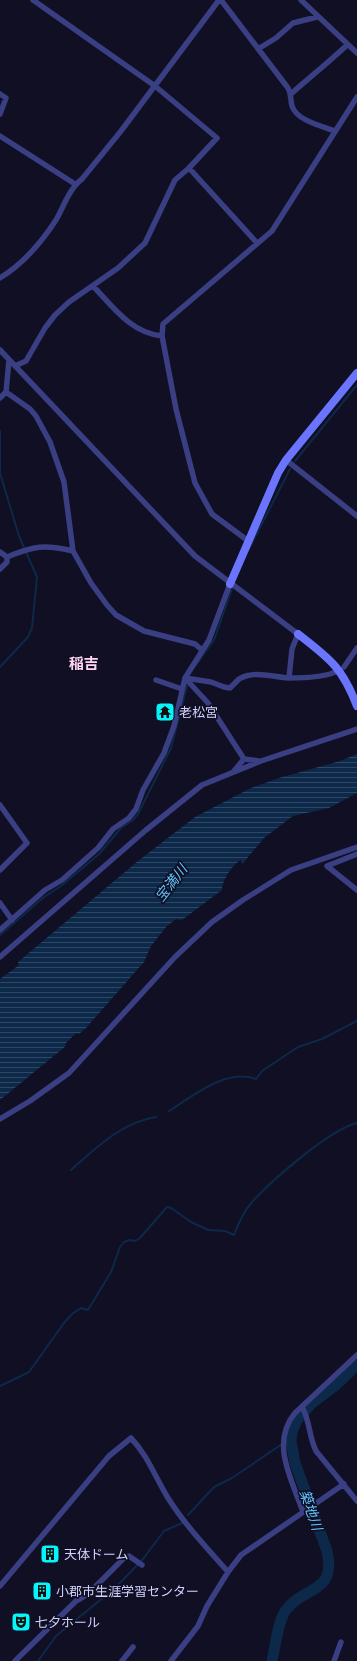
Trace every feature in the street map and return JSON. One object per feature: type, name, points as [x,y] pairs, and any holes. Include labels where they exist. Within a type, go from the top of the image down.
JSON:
[{"type":"street","points":[[15,366],[26,362],[45,328],[55,315],[69,302],[118,268],[145,243],[175,180],[189,168],[217,138],[155,86],[33,0]]},
{"type":"street","points":[[0,278],[23,262],[56,220],[75,184],[82,179],[121,131],[220,0],[291,94],[292,107],[298,114],[306,120],[335,131]]},
{"type":"street","points":[[301,0],[317,17],[357,53]]},
{"type":"street","points":[[258,49],[276,38],[293,23],[317,17]]},
{"type":"street","points":[[291,94],[314,73],[321,70],[347,45]]},
{"type":"street","points":[[0,94],[6,98],[0,114]]},
{"type":"street","points":[[247,540],[212,514],[195,483],[176,409],[162,336],[163,324],[276,226],[357,97]]},
{"type":"street","points":[[0,136],[75,184]]},
{"type":"street","points":[[189,168],[257,243]]},
{"type":"street","points":[[93,286],[129,324],[149,335],[162,336]]},
{"type":"street","points":[[0,350],[182,544],[230,584],[298,634],[339,668],[348,683],[357,706]]},
{"type":"street","points":[[0,398],[6,392],[9,360]]},
{"type":"street","points":[[0,930],[45,890],[62,880],[98,848],[113,828],[129,818],[136,809],[143,790],[164,752],[174,726],[185,678],[209,640],[247,540],[278,473],[286,460],[357,373]]},
{"type":"street","points":[[6,392],[30,409],[36,416],[50,442],[66,495],[73,550],[91,583],[116,615],[144,631],[196,644],[202,650]]},
{"type":"street","points":[[286,460],[357,516]]},
{"type":"street","points":[[7,557],[37,546],[73,550]]},
{"type":"street","points":[[0,552],[7,557]]},
{"type":"street","points":[[0,569],[7,562],[7,557]]},
{"type":"street","points":[[288,678],[292,649],[298,634]]},
{"type":"street","points":[[344,667],[357,648]]},
{"type":"street","points":[[185,678],[211,682],[224,688],[230,688],[240,679],[251,675],[265,674],[288,678],[322,675],[338,671]]},
{"type":"street","points":[[185,678],[208,702],[244,758],[261,761]]},
{"type":"street","points":[[156,680],[182,689]]},
{"type":"street","points":[[0,957],[188,794],[202,785],[261,761],[357,729]]},
{"type":"street","points":[[233,772],[244,758]]},
{"type":"street","points":[[0,805],[27,843],[0,870]]},
{"type":"street","points":[[0,1119],[30,1101],[69,1072],[175,957],[212,922],[243,900],[291,870],[357,847]]},
{"type":"street","points":[[357,854],[327,866],[357,890]]},
{"type":"street","points":[[0,903],[12,920]]},
{"type":"street","points":[[304,1511],[283,1454],[282,1441],[284,1432],[289,1420],[295,1413],[357,1355]]},
{"type":"street","points":[[303,1409],[308,1418],[311,1442],[357,1501]]},
{"type":"street","points":[[0,1586],[109,1456],[130,1438],[144,1453],[167,1497],[181,1517],[228,1572]]},
{"type":"street","points":[[171,1661],[198,1626],[228,1572],[241,1555],[344,1484]]},
{"type":"street","points":[[15,1661],[76,1601],[88,1594],[124,1558],[129,1556],[142,1565]]},
{"type":"street","points":[[334,1661],[341,1642]]},
{"type":"street","points":[[122,1661],[133,1647]]},
{"type":"water","name":"宝満川","points":[[357,754],[357,793],[329,808],[293,816],[264,838],[244,862],[242,863],[241,860],[231,869],[222,886],[222,890],[182,920],[176,919],[166,927],[151,946],[144,962],[86,1028],[79,1034],[76,1033],[65,1044],[66,1046],[0,1100],[0,979],[19,965],[18,962],[138,861],[195,817],[251,788],[279,778],[340,761]]},
{"type":"waterway","points":[[295,461],[357,385]]},
{"type":"waterway","points":[[0,431],[0,473],[19,536],[37,577],[32,628],[28,637],[0,667]]},
{"type":"waterway","points":[[248,551],[290,469]]},
{"type":"waterway","points":[[196,665],[214,640],[233,586]]},
{"type":"waterway","points":[[0,935],[44,897],[61,886],[99,854],[121,828],[133,820],[138,814],[171,748],[187,686]]},
{"type":"waterway","points":[[169,1111],[199,1091],[222,1080],[233,1077],[256,1079],[262,1071],[298,1047],[322,1039],[357,1021]]},
{"type":"waterway","points":[[71,1170],[100,1145],[121,1130],[132,1124],[156,1117]]},
{"type":"waterway","points":[[0,1386],[29,1372],[72,1314],[81,1308],[88,1310],[111,1272],[120,1247],[124,1242],[130,1240],[135,1241],[140,1238],[167,1207],[171,1208],[191,1222],[208,1230],[225,1231],[234,1235],[237,1226],[249,1206],[273,1181],[317,1145],[332,1135],[357,1123]]},
{"type":"waterway","name":"築地川","points":[[272,1661],[283,1615],[293,1602],[317,1588],[323,1582],[327,1575],[329,1565],[327,1551],[295,1463],[291,1441],[292,1432],[297,1420],[312,1403],[336,1385],[357,1365]]},
{"type":"waterway","name":"築地川","points":[[286,1439],[292,1432]]},
{"type":"waterway","points":[[188,1515],[214,1487],[232,1478],[282,1444]]},
{"type":"waterway","points":[[38,1661],[56,1636],[115,1588],[143,1559],[164,1531],[182,1523]]},
{"type":"place","name":"老松宮","points":[[165,712]]},
{"type":"place","name":"天体ドーム","points":[[50,1554]]},
{"type":"place","name":"小郡市生涯学習センター","points":[[42,1591]]},
{"type":"place","name":"七夕ホール","points":[[21,1622]]},
{"type":"district","name":"稲吉","points":[[84,664]]}]
